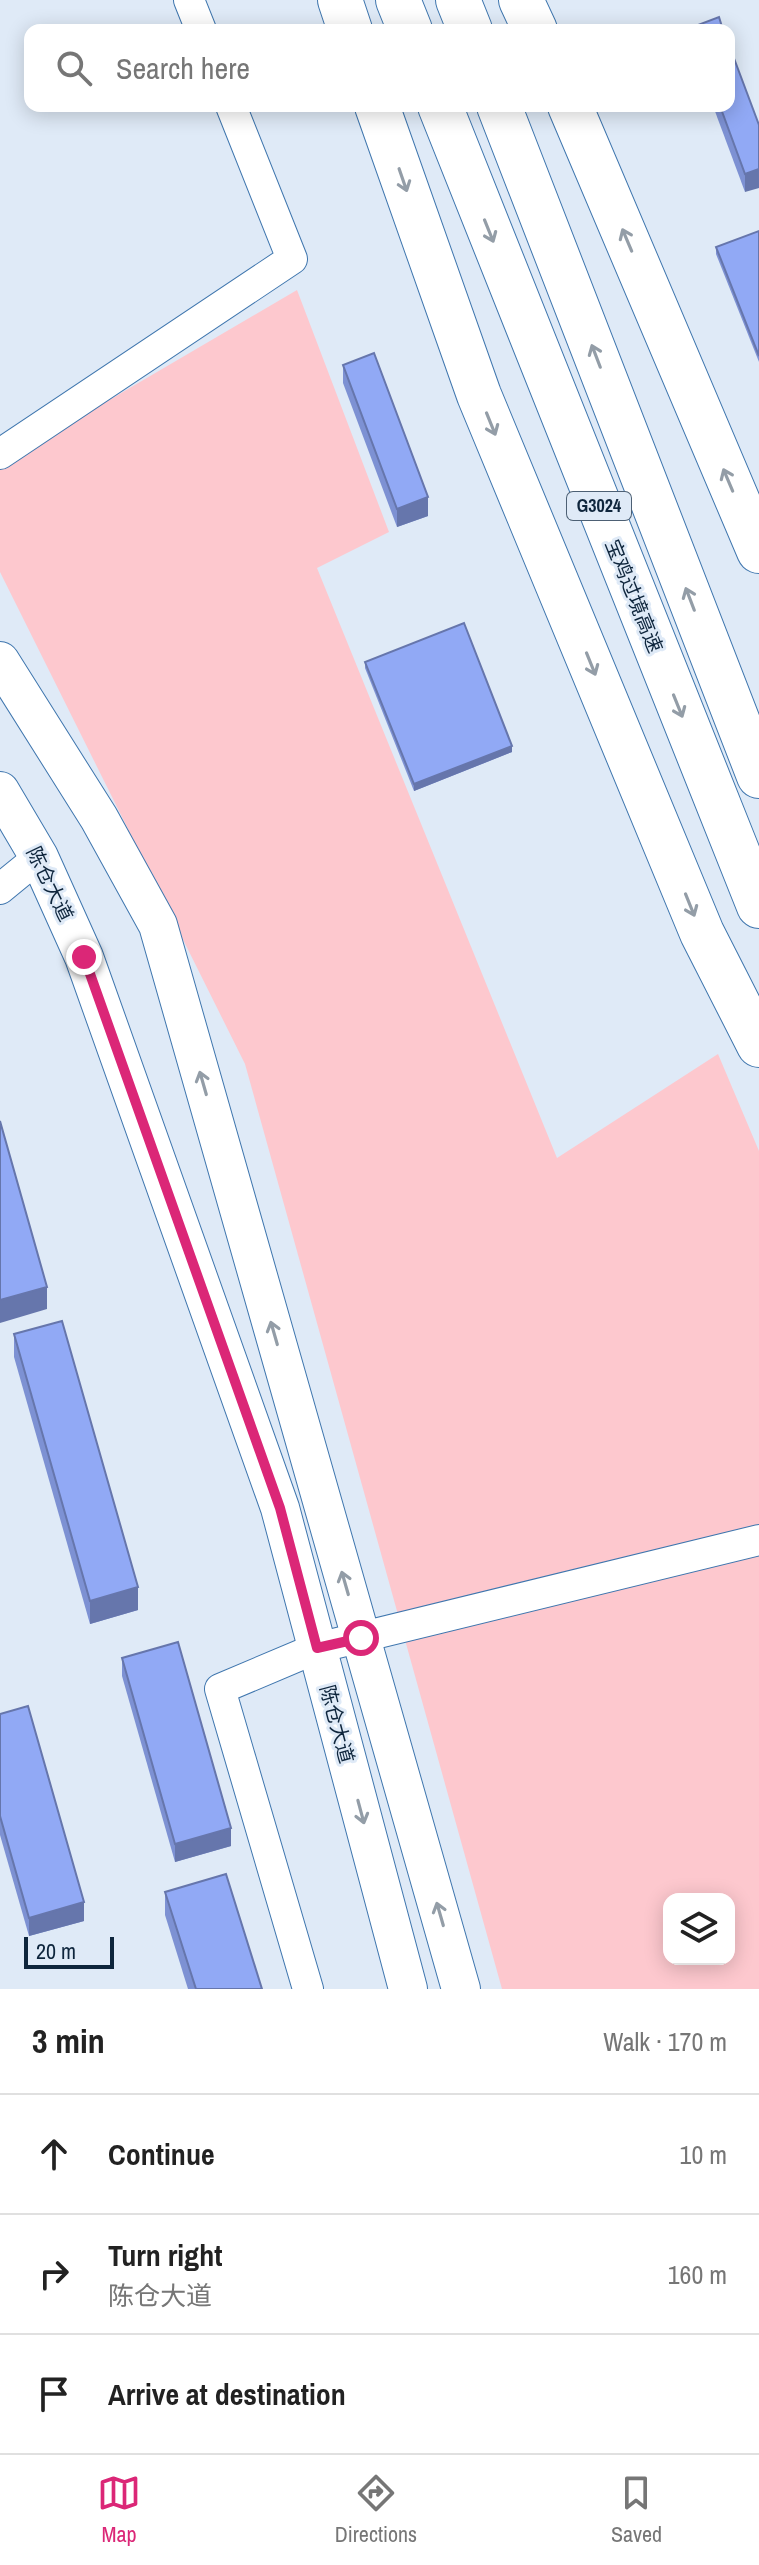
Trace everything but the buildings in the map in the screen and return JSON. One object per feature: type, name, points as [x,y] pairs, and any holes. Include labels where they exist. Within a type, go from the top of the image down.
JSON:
[{"type":"highway","points":[[340,0],[348,24]]},
{"type":"highway","points":[[398,0],[408,24]]},
{"type":"highway","points":[[458,0],[468,24]]},
{"type":"highway","points":[[521,0],[532,24]]},
{"type":"highway","points":[[379,112],[479,395],[702,933],[759,1045]]},
{"type":"highway","name":"宝鸡过境高速","points":[[442,112],[759,906]]},
{"type":"highway","name":"G3024","points":[[501,112],[759,776]]},
{"type":"highway","points":[[573,112],[759,551]]},
{"type":"main road","points":[[0,661],[99,818],[158,925],[461,1989]]},
{"type":"main road","name":"陈仓大道","points":[[0,791],[39,857],[84,957],[280,1508],[408,1989]]},
{"type":"street","points":[[189,0],[199,24]]},
{"type":"street","points":[[0,454],[292,259],[233,112]]},
{"type":"street","points":[[0,889],[39,857]]},
{"type":"street","points":[[308,1989],[220,1689],[317,1648],[759,1540]]},
{"type":"shaded area","points":[[297,290],[389,532],[317,568],[557,1158],[718,1054],[759,1151],[759,1989],[502,1989],[245,1064],[0,572],[0,464]]},
{"type":"route","points":[[84,957],[280,1508],[317,1648],[361,1638]]}]
